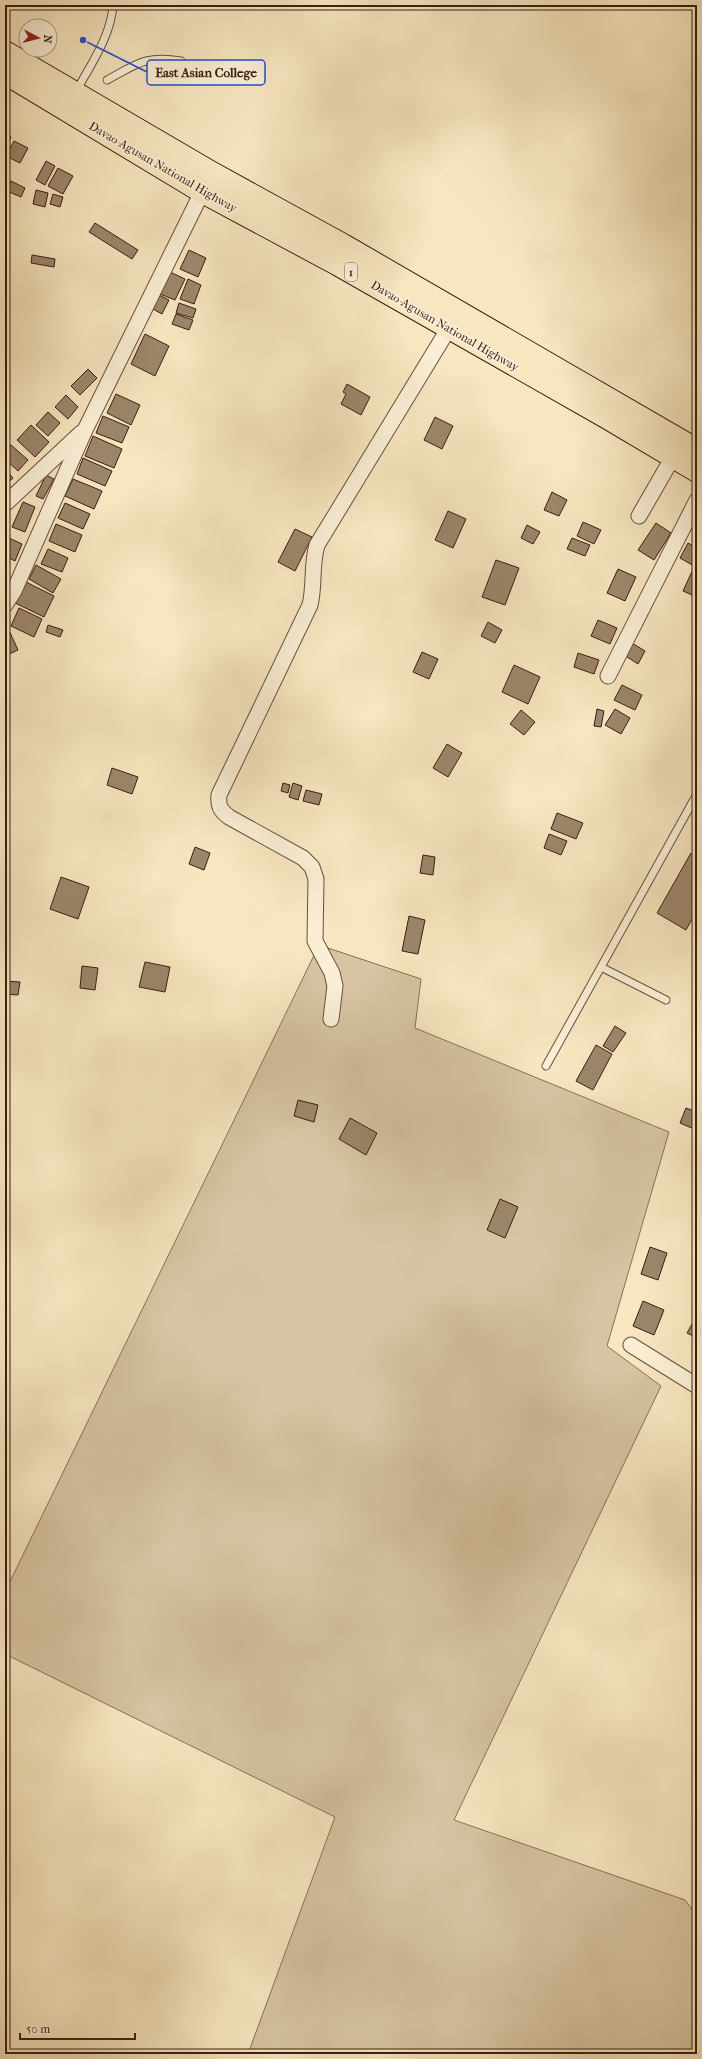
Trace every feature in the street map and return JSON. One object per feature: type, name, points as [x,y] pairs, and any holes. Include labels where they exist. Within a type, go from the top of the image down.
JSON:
[{"type":"highway","name":"Davao-Agusan National Highway","points":[[5,52],[76,93],[115,127]]},
{"type":"highway","name":"Davao-Agusan National Highway","points":[[5,73],[115,127],[207,182],[337,264],[697,450]]},
{"type":"highway","name":"Davao-Agusan National Highway","points":[[462,328],[697,471]]},
{"type":"street","points":[[5,605],[14,592],[85,430],[207,182]]},
{"type":"street","points":[[331,1019],[334,986],[332,973],[315,941],[316,879],[312,867],[303,858],[229,817],[218,805],[219,795],[310,605],[314,585],[313,558],[317,545],[462,328]]},
{"type":"street","points":[[5,504],[85,430]]},
{"type":"street","points":[[639,516],[673,457]]},
{"type":"street","points":[[608,676],[697,500]]},
{"type":"street","points":[[631,1345],[697,1386]]},
{"type":"lane","points":[[76,93],[106,36],[113,15],[113,5]]},
{"type":"lane","points":[[107,80],[149,59],[162,58],[181,61]]},
{"type":"lane","points":[[546,1066],[697,794]]},
{"type":"lane","points":[[601,967],[666,1000]]},
{"type":"shaded area","points":[[319,945],[421,979],[415,1028],[669,1132],[607,1346],[661,1386],[454,1820],[685,1900],[697,1916],[697,2054],[248,2054],[335,1817],[5,1654],[5,1592]]},
{"type":"building","points":[[5,134],[11,137],[5,148]]},
{"type":"building","points":[[14,141],[28,148],[20,163],[6,156]]},
{"type":"building","points":[[46,161],[55,166],[45,185],[36,180]]},
{"type":"building","points":[[58,168],[73,176],[63,194],[48,186]]},
{"type":"building","points":[[11,181],[25,188],[21,197],[7,191]]},
{"type":"building","points":[[36,190],[48,193],[45,207],[33,204]]},
{"type":"building","points":[[53,194],[63,197],[60,207],[50,204]]},
{"type":"building","points":[[95,223],[138,250],[132,259],[89,232]]},
{"type":"building","points":[[189,250],[206,258],[198,277],[180,269]]},
{"type":"building","points":[[32,255],[55,259],[54,267],[31,263]]},
{"type":"building","points":[[170,272],[185,279],[175,300],[160,294]]},
{"type":"building","points":[[188,279],[201,285],[194,304],[180,299]]},
{"type":"building","points":[[157,294],[169,300],[162,314],[151,308]]},
{"type":"building","points":[[179,303],[196,309],[193,318],[176,313]]},
{"type":"building","points":[[176,314],[193,320],[189,330],[172,324]]},
{"type":"building","points":[[145,334],[169,346],[155,376],[131,364]]},
{"type":"building","points":[[88,369],[97,378],[80,395],[71,386]]},
{"type":"building","points":[[347,384],[370,397],[361,415],[341,404],[346,394],[343,392]]},
{"type":"building","points":[[116,394],[140,405],[131,425],[107,413]]},
{"type":"building","points":[[66,395],[78,407],[68,419],[55,407]]},
{"type":"building","points":[[48,412],[60,423],[48,436],[36,425]]},
{"type":"building","points":[[103,416],[129,427],[122,443],[96,433]]},
{"type":"building","points":[[435,417],[453,426],[442,449],[424,440]]},
{"type":"building","points":[[31,425],[49,442],[35,457],[17,440]]},
{"type":"building","points":[[93,436],[122,449],[114,468],[85,456]]},
{"type":"building","points":[[11,445],[28,460],[18,471],[5,459],[5,452]]},
{"type":"building","points":[[83,458],[112,471],[105,486],[77,474]]},
{"type":"building","points":[[5,469],[13,478],[5,485]]},
{"type":"building","points":[[46,475],[54,479],[43,499],[36,496]]},
{"type":"building","points":[[73,479],[102,491],[94,509],[65,496]]},
{"type":"building","points":[[552,492],[567,500],[559,516],[544,510]]},
{"type":"building","points":[[23,502],[35,507],[25,532],[12,527]]},
{"type":"building","points":[[65,503],[90,514],[83,529],[58,518]]},
{"type":"building","points":[[448,511],[466,519],[453,548],[435,540]]},
{"type":"building","points":[[583,522],[601,530],[594,544],[577,536]]},
{"type":"building","points":[[656,523],[671,533],[654,560],[638,550]]},
{"type":"building","points":[[56,524],[82,535],[75,552],[49,541]]},
{"type":"building","points":[[527,525],[540,532],[533,544],[521,538]]},
{"type":"building","points":[[295,529],[312,537],[295,571],[278,562]]},
{"type":"building","points":[[9,538],[22,544],[15,561],[5,556],[5,547]]},
{"type":"building","points":[[572,538],[590,545],[585,556],[567,549]]},
{"type":"building","points":[[688,543],[697,548],[697,561],[694,566],[680,558]]},
{"type":"building","points":[[48,549],[68,558],[62,572],[41,564]]},
{"type":"building","points":[[496,560],[519,568],[505,605],[482,597]]},
{"type":"building","points":[[36,565],[61,579],[53,593],[29,579]]},
{"type":"building","points":[[695,565],[697,566],[697,586],[692,595],[683,591]]},
{"type":"building","points":[[618,569],[636,577],[625,601],[607,593]]},
{"type":"building","points":[[24,581],[54,596],[44,617],[13,602]]},
{"type":"building","points":[[19,608],[42,619],[34,637],[11,626]]},
{"type":"building","points":[[598,620],[617,628],[610,644],[591,636]]},
{"type":"building","points":[[488,622],[502,630],[495,643],[481,636]]},
{"type":"building","points":[[48,625],[63,630],[60,637],[46,632]]},
{"type":"building","points":[[7,626],[18,650],[5,656],[5,627]]},
{"type":"building","points":[[632,643],[645,651],[638,664],[624,655]]},
{"type":"building","points":[[422,652],[438,659],[429,679],[413,672]]},
{"type":"building","points":[[578,653],[599,660],[594,674],[574,667]]},
{"type":"building","points":[[514,665],[540,677],[528,704],[502,692]]},
{"type":"building","points":[[622,685],[642,695],[635,710],[614,700]]},
{"type":"building","points":[[597,709],[604,711],[601,727],[594,726]]},
{"type":"building","points":[[615,709],[630,718],[621,734],[605,725]]},
{"type":"building","points":[[521,710],[535,722],[524,735],[510,724]]},
{"type":"building","points":[[447,744],[462,753],[448,777],[433,768]]},
{"type":"building","points":[[112,768],[138,777],[132,794],[107,785]]},
{"type":"building","points":[[283,783],[290,785],[288,793],[281,791]]},
{"type":"building","points":[[293,783],[302,786],[298,800],[289,797]]},
{"type":"building","points":[[306,790],[322,794],[319,805],[303,801]]},
{"type":"building","points":[[557,813],[583,823],[576,839],[551,829]]},
{"type":"building","points":[[549,834],[567,841],[561,855],[544,848]]},
{"type":"building","points":[[195,847],[210,853],[204,870],[189,864]]},
{"type":"building","points":[[691,853],[697,857],[697,910],[686,930],[657,913]]},
{"type":"building","points":[[423,855],[435,857],[433,875],[420,873]]},
{"type":"building","points":[[61,877],[89,887],[78,919],[50,909]]},
{"type":"building","points":[[409,916],[425,920],[418,954],[402,951]]},
{"type":"building","points":[[697,923],[697,935],[692,932]]},
{"type":"building","points":[[145,962],[170,967],[165,992],[139,987]]},
{"type":"building","points":[[82,966],[98,968],[95,990],[80,988]]},
{"type":"building","points":[[5,981],[20,982],[18,995],[5,994]]},
{"type":"building","points":[[615,1026],[626,1033],[613,1052],[603,1046]]},
{"type":"building","points":[[596,1045],[612,1054],[593,1090],[576,1081]]},
{"type":"building","points":[[298,1100],[318,1105],[314,1122],[294,1116]]},
{"type":"building","points":[[686,1108],[697,1112],[697,1122],[694,1129],[680,1123]]},
{"type":"building","points":[[350,1118],[377,1133],[366,1155],[339,1139]]},
{"type":"building","points":[[500,1199],[518,1207],[505,1238],[487,1230]]},
{"type":"building","points":[[650,1247],[667,1253],[658,1280],[641,1274]]},
{"type":"building","points":[[697,1294],[697,1310],[692,1308]]},
{"type":"building","points":[[643,1301],[664,1310],[654,1335],[633,1326]]},
{"type":"building","points":[[697,1317],[697,1338],[687,1333]]},
{"type":"place","name":"East Asian College","points":[[83,40]]}]
